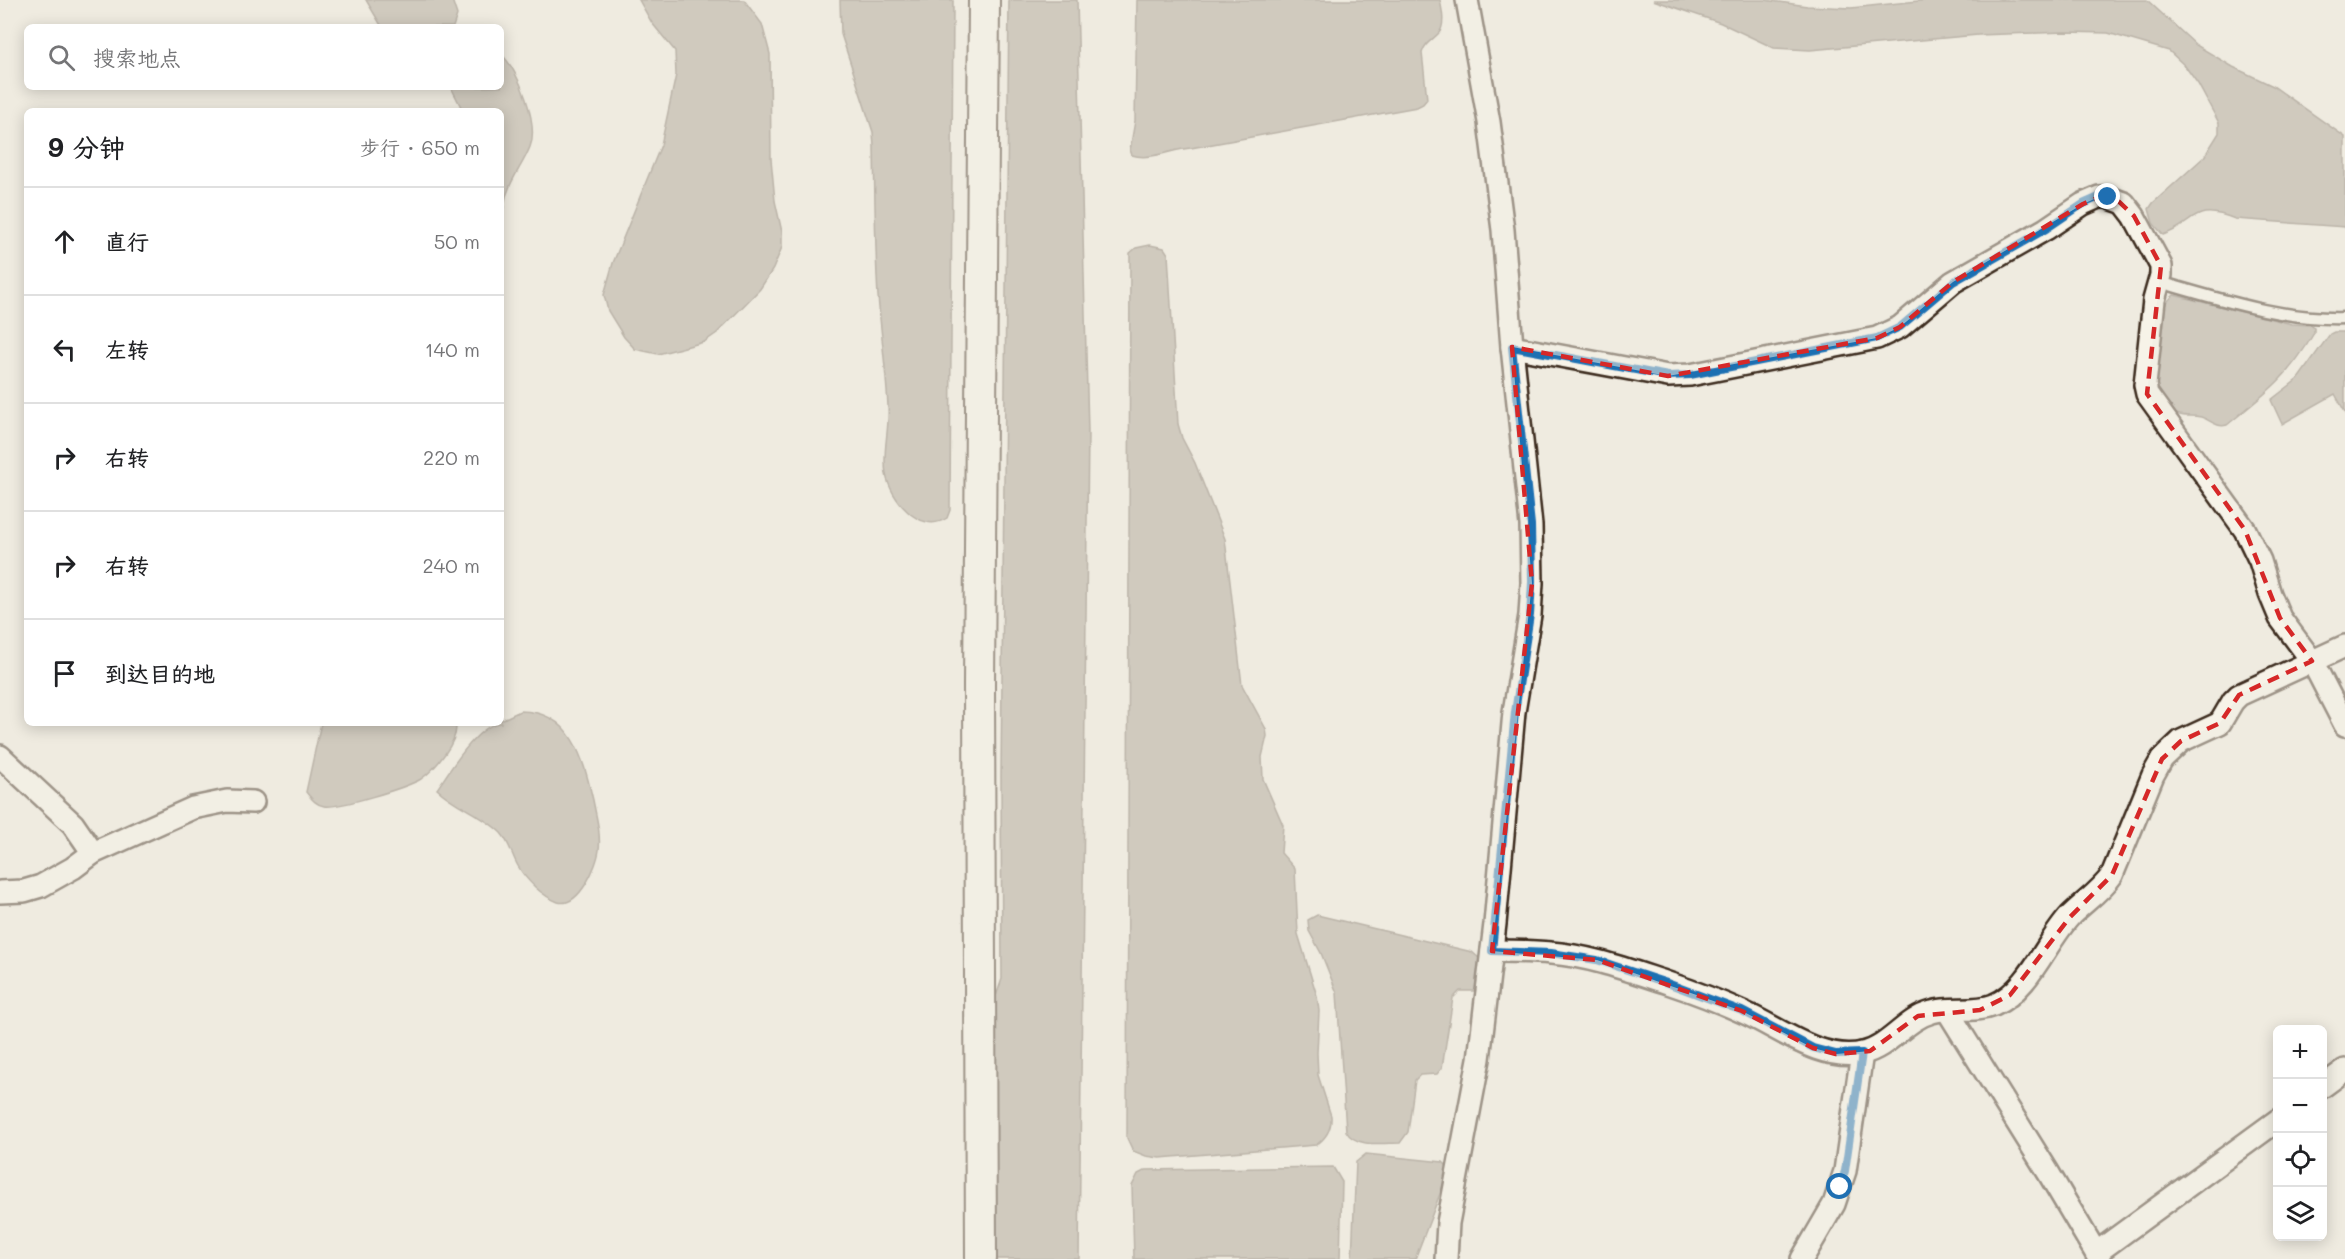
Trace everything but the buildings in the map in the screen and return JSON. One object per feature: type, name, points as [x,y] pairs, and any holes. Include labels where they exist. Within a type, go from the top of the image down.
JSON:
[{"type":"street","points":[[981,1259],[979,674],[984,0]]},
{"type":"street","points":[[1446,1259],[1448,1223],[1479,1059],[1515,712],[1530,615],[1532,582],[1531,525],[1512,347],[1503,230],[1489,122],[1467,0]]},
{"type":"street","points":[[1512,347],[1668,376],[1690,375],[1877,338],[1900,327],[1953,282],[2046,229],[2083,204],[2099,197],[2124,202],[2161,266],[2153,310],[2145,386],[2147,394],[2245,530],[2260,561],[2280,618],[2312,661],[2345,725]]},
{"type":"street","points":[[1492,951],[1551,953],[1597,960],[1742,1011],[1813,1048],[1836,1054],[1862,1053],[1885,1042],[1918,1016],[1935,1011],[1980,1010],[2010,995],[2027,976],[2070,917],[2112,875],[2153,775],[2162,759],[2174,746],[2220,723],[2239,695],[2345,646]]},
{"type":"street","points":[[0,756],[73,824],[93,853]]},
{"type":"street","points":[[0,892],[24,891],[41,886],[73,868],[93,853],[193,808],[227,801],[253,802]]},
{"type":"street","points":[[1947,1010],[2098,1256],[2273,1123]]},
{"type":"street","points":[[1802,1259],[1834,1204],[1845,1171],[1862,1053]]},
{"type":"street","points":[[2327,1083],[2345,1070]]},
{"type":"lane","points":[[2159,282],[2247,308],[2323,319],[2345,318]]},
{"type":"highlighted area","points":[[2099,197],[2116,199],[2134,216],[2161,266],[2147,394],[2245,530],[2280,618],[2312,661],[2239,695],[2220,723],[2181,741],[2162,759],[2112,875],[2070,917],[2010,995],[1980,1010],[1918,1016],[1870,1051],[1836,1054],[1813,1048],[1742,1011],[1597,960],[1492,951],[1532,583],[1512,347],[1668,376],[1877,338],[1900,327],[1953,282],[2083,204]]},
{"type":"shaded area","points":[[366,0],[452,0],[457,15],[454,24],[380,24]]},
{"type":"shaded area","points":[[639,0],[744,0],[762,24],[770,54],[771,159],[775,201],[782,232],[782,247],[773,269],[760,289],[717,333],[704,342],[658,354],[635,349],[624,337],[608,311],[604,295],[613,263],[661,145],[676,75],[675,51],[652,23]]},
{"type":"shaded area","points":[[840,0],[953,0],[950,510],[947,518],[937,522],[927,522],[908,512],[893,494],[886,474],[888,414],[878,296],[873,132],[841,34]]},
{"type":"shaded area","points":[[1009,0],[1077,0],[1088,431],[1079,1259],[992,1259],[993,1005],[1002,979],[1001,776]]},
{"type":"shaded area","points":[[1137,0],[1440,0],[1443,22],[1438,34],[1427,44],[1422,53],[1427,99],[1417,107],[1146,157],[1132,155],[1130,150],[1135,121]]},
{"type":"shaded area","points":[[1653,0],[1765,0],[1807,6],[1851,8],[1928,0],[2147,0],[2196,45],[2233,67],[2273,86],[2345,137],[2345,227],[2235,219],[2210,213],[2195,216],[2163,235],[2153,223],[2149,209],[2204,157],[2219,133],[2219,123],[2198,84],[2185,66],[2169,51],[2108,33],[2065,32],[1978,35],[1810,50],[1774,48],[1721,23]]},
{"type":"shaded area","points":[[504,57],[514,72],[526,98],[532,125],[532,137],[530,147],[509,189],[504,205],[504,108],[462,108],[452,90],[504,90]]},
{"type":"shaded area","points":[[1150,245],[1164,248],[1168,254],[1178,424],[1225,539],[1242,685],[1266,729],[1267,736],[1262,757],[1263,779],[1283,825],[1281,853],[1295,869],[1298,934],[1317,996],[1319,1011],[1318,1075],[1331,1116],[1328,1133],[1316,1145],[1160,1158],[1133,1151],[1127,1138],[1130,253],[1136,248]]},
{"type":"shaded area","points":[[2174,295],[2292,324],[2311,325],[2314,333],[2286,373],[2265,394],[2227,425],[2217,425],[2201,417],[2176,414],[2160,400],[2156,392],[2154,355],[2162,313],[2167,302]]},
{"type":"shaded area","points":[[2345,332],[2345,412],[2335,394],[2282,424],[2271,400],[2298,379],[2330,334]]},
{"type":"shaded area","points":[[520,711],[538,713],[552,719],[572,740],[585,768],[598,825],[599,850],[586,884],[573,899],[566,902],[558,902],[540,892],[525,877],[501,833],[437,789],[474,739],[490,726],[504,726],[504,719]]},
{"type":"shaded area","points":[[320,726],[455,726],[454,737],[445,754],[421,779],[372,797],[331,806],[316,803],[306,792]]},
{"type":"shaded area","points":[[1317,915],[1472,952],[1480,959],[1475,991],[1460,991],[1453,998],[1442,1068],[1437,1074],[1420,1075],[1415,1080],[1408,1132],[1400,1143],[1363,1142],[1356,1140],[1346,1131],[1337,993],[1321,953],[1309,931],[1308,920]]},
{"type":"shaded area","points":[[1366,1154],[1443,1162],[1446,1165],[1448,1173],[1415,1259],[1352,1259],[1356,1162]]},
{"type":"shaded area","points":[[1333,1167],[1342,1182],[1340,1259],[1134,1259],[1132,1186],[1138,1174],[1146,1170]]},
{"type":"route","points":[[1840,1187],[1845,1171],[1862,1053],[1836,1054],[1813,1048],[1742,1011],[1597,960],[1551,953],[1492,951],[1515,712],[1530,615],[1532,582],[1531,525],[1512,347],[1652,375],[1668,376],[1690,375],[1877,338],[1900,327],[1925,303],[1953,282],[2046,229],[2083,204],[2099,197],[2108,197]]}]
